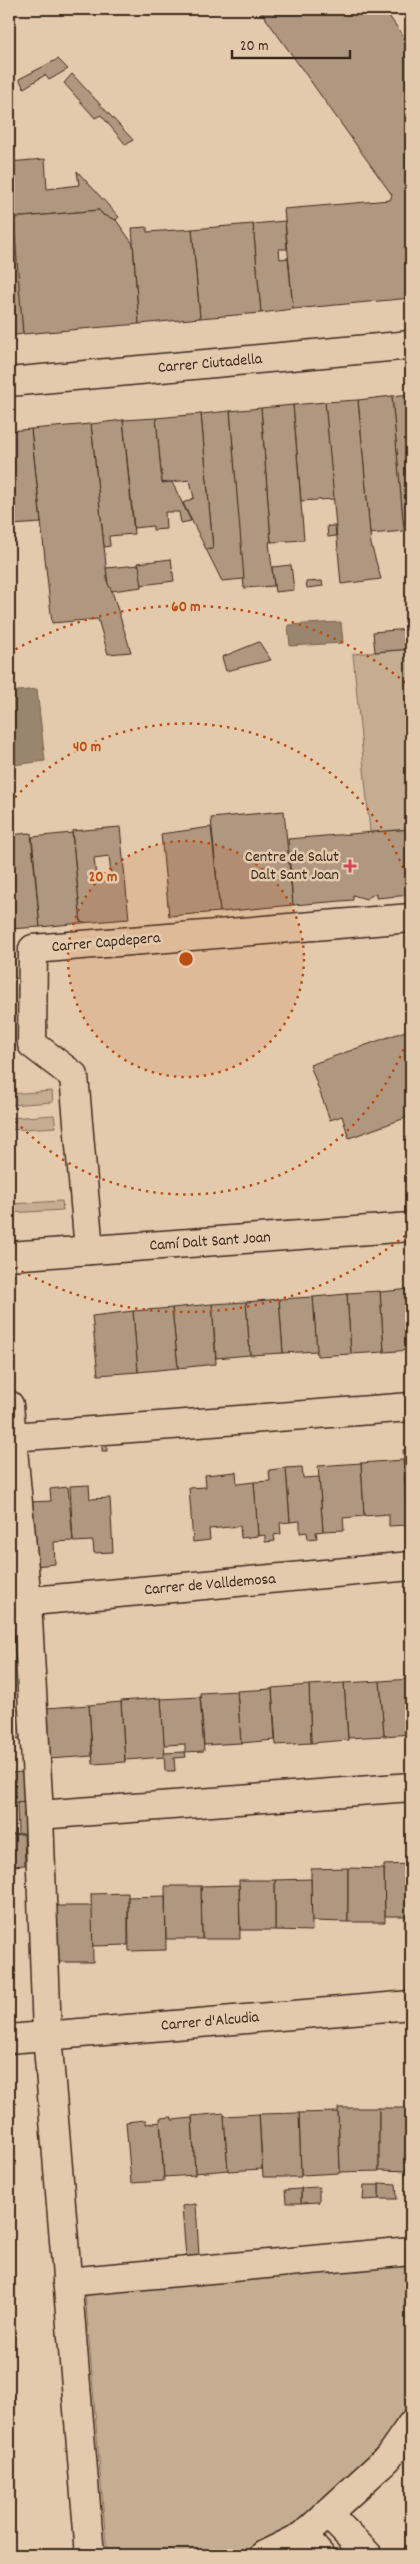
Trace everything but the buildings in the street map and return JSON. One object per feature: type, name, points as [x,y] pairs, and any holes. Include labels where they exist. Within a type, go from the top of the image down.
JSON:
[{"type":"street","name":"Carrer Ciutadella","points":[[9,382],[411,345]]},
{"type":"street","name":"Carrer Capdepera","points":[[89,1250],[74,1076],[32,1044],[33,949],[411,918]]},
{"type":"street","name":"Camí Dalt Sant Joan","points":[[9,1256],[411,1227]]},
{"type":"street","points":[[9,1405],[12,1437],[18,1603],[40,1815],[48,2035],[90,2555]]},
{"type":"street","points":[[12,1437],[411,1406]]},
{"type":"street","name":"Carrer de Valldemosa","points":[[18,1603],[411,1566]]},
{"type":"street","points":[[40,1815],[411,1787]]},
{"type":"street","name":"Carrer d'Alcudia","points":[[9,2039],[411,2004]]},
{"type":"street","points":[[67,2282],[411,2251]]},
{"type":"street","points":[[264,2555],[311,2546],[327,2513],[388,2458],[411,2425]]},
{"type":"street","points":[[327,2513],[368,2555]]},
{"type":"shaded area","points":[[341,622],[343,643],[290,646],[288,625]]},
{"type":"shaded area","points":[[411,649],[411,829],[370,832],[353,654]]},
{"type":"shaded area","points":[[37,689],[45,761],[13,765],[9,733],[9,692]]},
{"type":"shaded area","points":[[52,1091],[53,1102],[9,1105],[9,1094]]},
{"type":"shaded area","points":[[54,1115],[56,1127],[9,1130],[9,1118]]},
{"type":"shaded area","points":[[62,1201],[63,1210],[9,1213],[9,1204]]},
{"type":"shaded area","points":[[411,2263],[411,2400],[369,2459],[311,2514],[240,2555],[107,2555],[85,2293]]},
{"type":"place","name":"Centre de Salut Dalt Sant Joan","points":[[350,866]]}]
